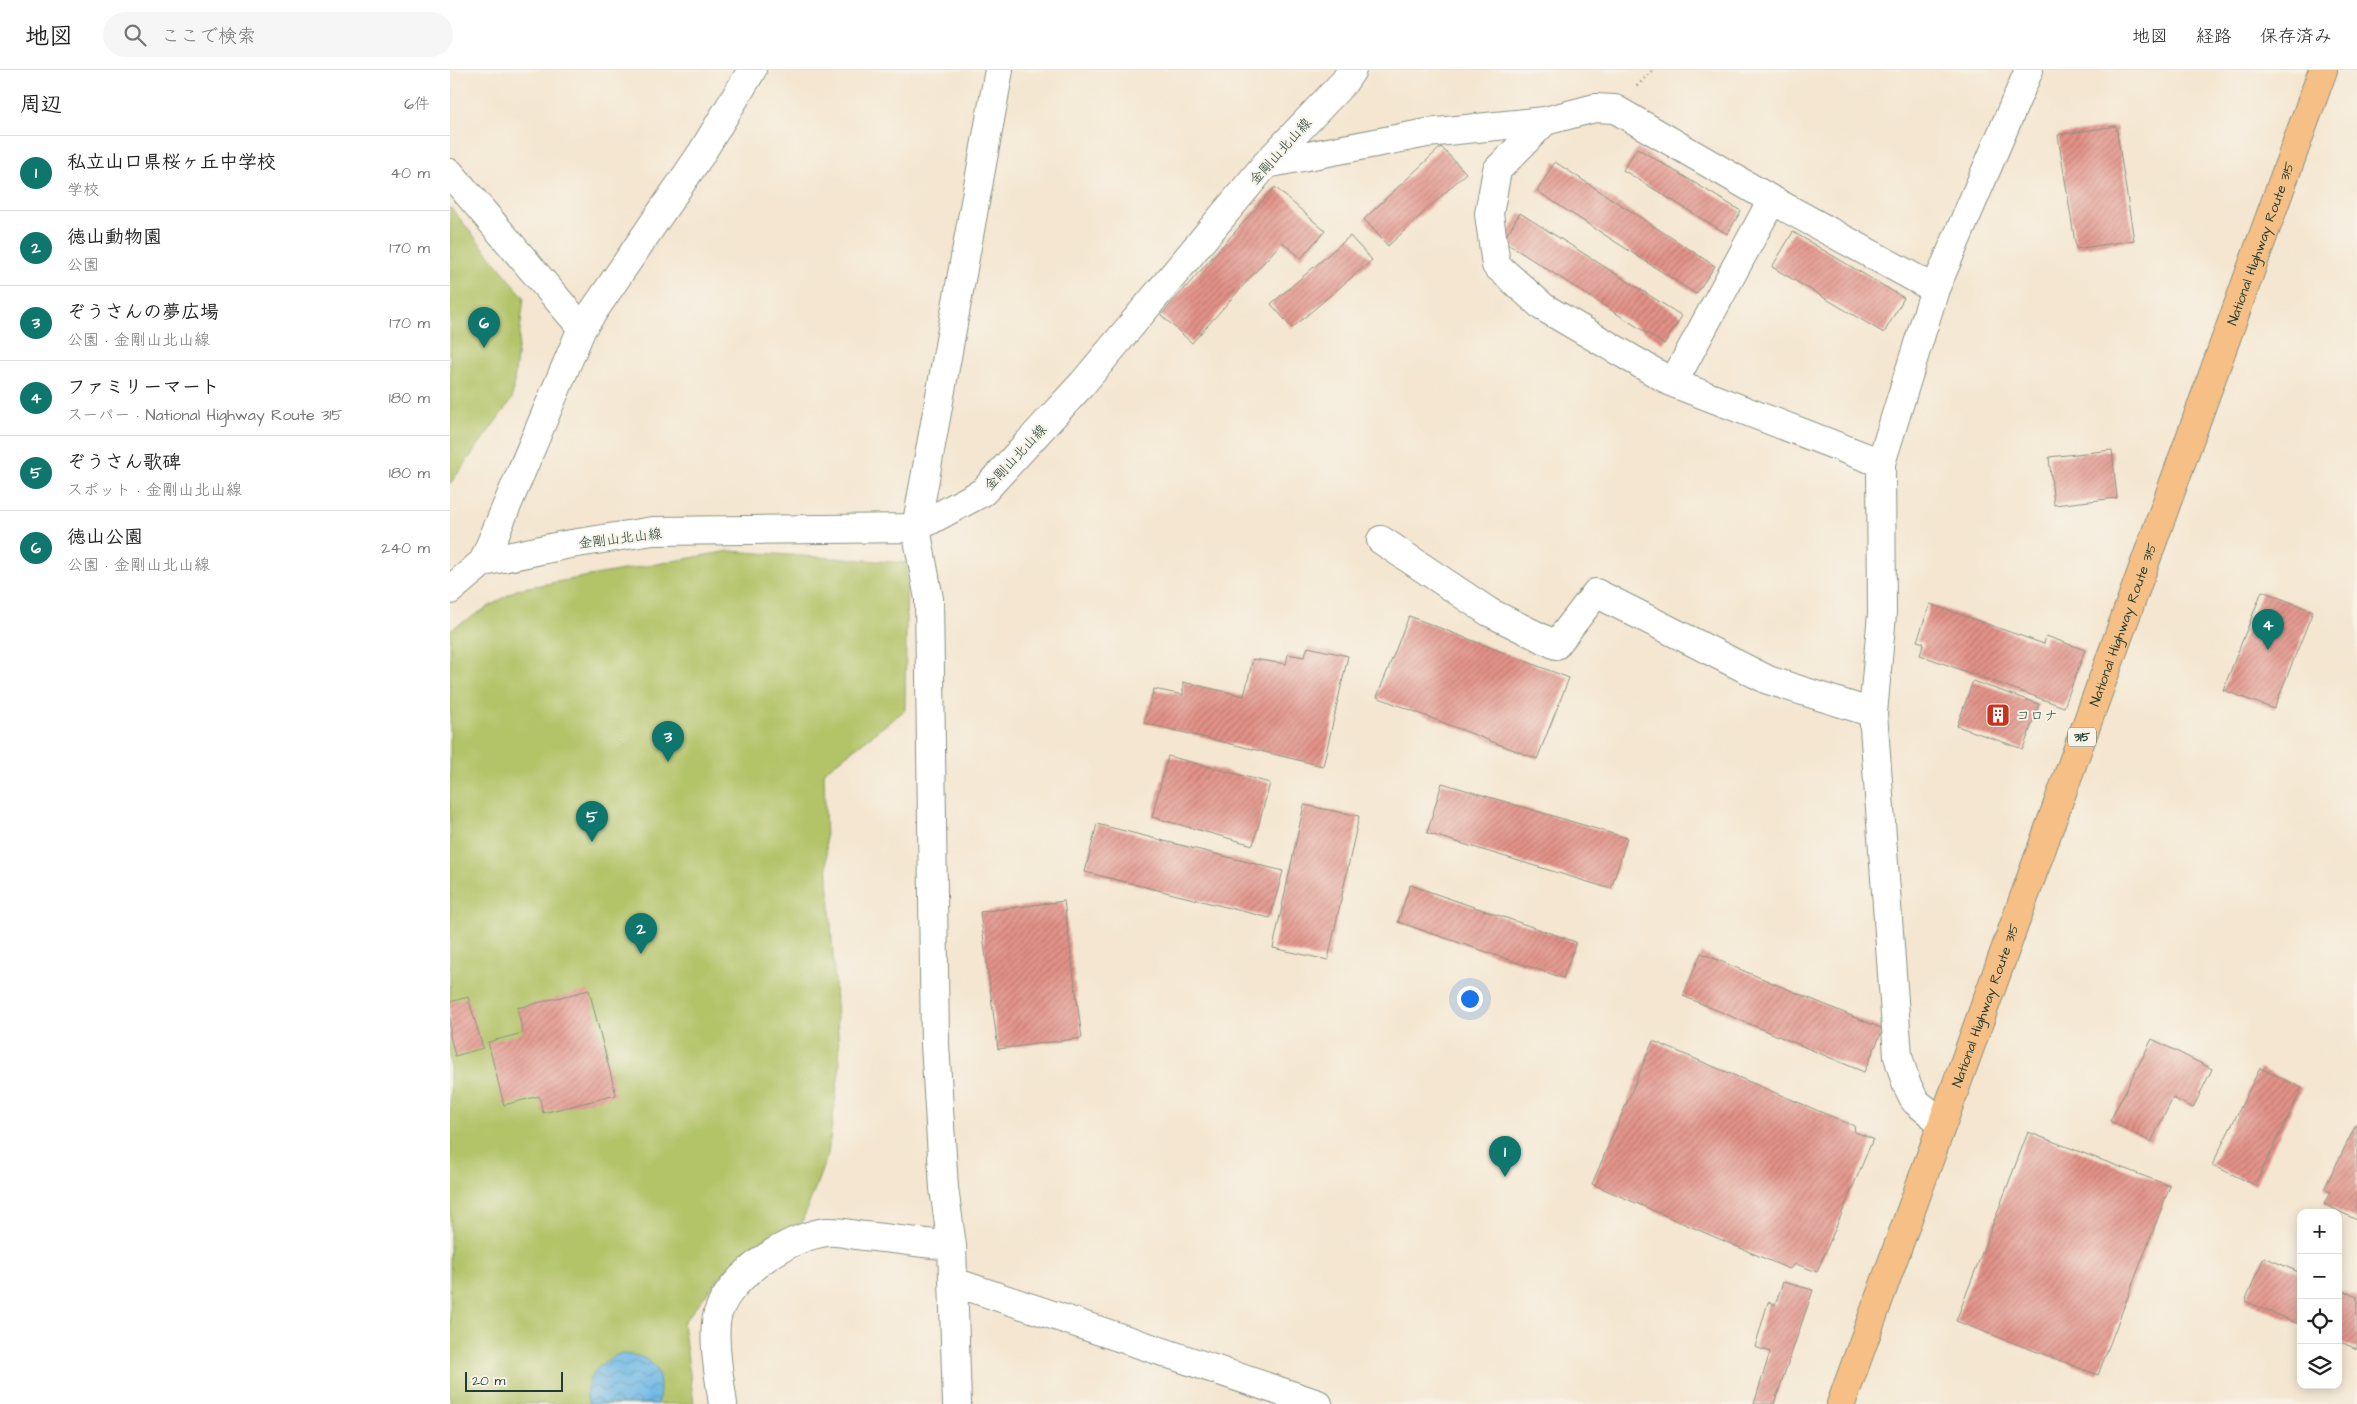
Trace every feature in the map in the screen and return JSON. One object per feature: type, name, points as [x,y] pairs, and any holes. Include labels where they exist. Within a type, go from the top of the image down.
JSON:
[{"type":"highway","name":"National Highway Route 315","points":[[1841,1404],[2323,70]]},
{"type":"street","points":[[483,562],[582,328],[701,154],[752,70]]},
{"type":"street","points":[[957,1404],[952,1246],[944,1188],[935,1044],[929,599],[916,528],[999,70]]},
{"type":"street","name":"金剛山北山線","points":[[450,590],[483,562],[565,545],[653,531],[916,528],[983,492],[1083,383],[1266,164],[1344,82],[1352,70]]},
{"type":"street","points":[[1942,1123],[1915,1101],[1906,1083],[1898,1056],[1873,713],[1882,614],[1881,463],[1935,289],[2029,70]]},
{"type":"street","points":[[1266,164],[1427,133],[1545,121],[1594,108],[1615,109],[1772,200],[1935,289]]},
{"type":"street","points":[[1545,121],[1497,170],[1489,214],[1496,265],[1543,307],[1673,383],[1881,463]]},
{"type":"street","points":[[450,173],[582,328]]},
{"type":"street","points":[[1673,383],[1772,200]]},
{"type":"street","points":[[1382,540],[1489,612],[1556,644],[1596,593],[1768,680],[1873,713]]},
{"type":"street","points":[[723,1404],[716,1354],[717,1315],[726,1295],[753,1268],[773,1252],[798,1240],[827,1232],[952,1246]]},
{"type":"street","points":[[954,1282],[1318,1404]]},
{"type":"green space","points":[[450,207],[524,297],[512,399],[450,484]]},
{"type":"green space","points":[[729,551],[907,563],[905,710],[824,772],[826,844],[840,1064],[828,1154],[802,1222],[724,1272],[683,1323],[694,1404],[450,1404],[450,630],[518,589]]},
{"type":"water","points":[[619,1354],[641,1357],[654,1366],[660,1382],[658,1404],[589,1404],[587,1387],[593,1373],[598,1367]]},
{"type":"building","points":[[2116,126],[2134,240],[2076,249],[2058,135]]},
{"type":"building","points":[[1441,147],[1466,173],[1388,246],[1364,219]]},
{"type":"building","points":[[1637,148],[1741,211],[1727,234],[1623,170]]},
{"type":"building","points":[[1555,162],[1715,266],[1696,294],[1537,191]]},
{"type":"building","points":[[1275,187],[1325,231],[1301,258],[1282,242],[1192,343],[1161,315]]},
{"type":"building","points":[[1520,213],[1682,316],[1664,344],[1503,241]]},
{"type":"building","points":[[1793,232],[1904,298],[1884,333],[1772,267]]},
{"type":"building","points":[[1350,236],[1372,260],[1292,328],[1271,304]]},
{"type":"building","points":[[2112,450],[2117,498],[2054,505],[2049,457]]},
{"type":"building","points":[[2262,591],[2313,611],[2274,709],[2223,690]]},
{"type":"building","points":[[1930,604],[2044,644],[2046,636],[2085,650],[2064,707],[1920,655],[1924,643],[1917,641]]},
{"type":"building","points":[[1409,616],[1569,678],[1537,759],[1377,697]]},
{"type":"building","points":[[1308,647],[1348,656],[1323,766],[1144,723],[1154,689],[1183,695],[1183,682],[1244,696],[1253,659],[1286,664],[1288,654],[1304,657]]},
{"type":"building","name":"コロナ","points":[[1973,681],[2039,704],[2023,749],[1957,726]]},
{"type":"building","points":[[1168,756],[1270,783],[1253,845],[1152,817]]},
{"type":"building","points":[[1442,783],[1627,838],[1611,889],[1427,833]]},
{"type":"building","points":[[1304,805],[1359,816],[1328,960],[1273,948]]},
{"type":"building","points":[[1097,824],[1283,871],[1270,918],[1085,872]]},
{"type":"building","points":[[1410,885],[1576,942],[1563,978],[1398,922]]},
{"type":"building","points":[[1064,901],[1082,1038],[998,1049],[980,912]]},
{"type":"building","points":[[1701,953],[1883,1029],[1864,1072],[1683,996]]},
{"type":"building","points":[[589,990],[616,1095],[543,1113],[539,1096],[504,1105],[488,1042],[523,1033],[517,1008]]},
{"type":"building","points":[[468,997],[483,1048],[455,1056],[450,1036],[450,1002]]},
{"type":"building","points":[[2152,1039],[2212,1069],[2193,1108],[2173,1098],[2151,1142],[2110,1121]]},
{"type":"building","points":[[1653,1041],[1854,1126],[1855,1132],[1873,1139],[1817,1272],[1796,1264],[1789,1269],[1592,1184]]},
{"type":"building","points":[[2260,1068],[2302,1088],[2255,1185],[2212,1165]]},
{"type":"building","points":[[2357,1123],[2357,1220],[2342,1213],[2342,1209],[2334,1209],[2324,1204],[2330,1192],[2324,1189]]},
{"type":"building","points":[[2028,1132],[2170,1186],[2098,1375],[1956,1321]]},
{"type":"building","points":[[2264,1257],[2297,1271],[2297,1323],[2245,1301]]},
{"type":"building","points":[[1783,1282],[1813,1290],[1774,1404],[1754,1404],[1770,1352],[1755,1347],[1768,1302],[1775,1305]]},
{"type":"building","points":[[2342,1291],[2357,1297],[2357,1349],[2342,1343]]},
{"type":"place","name":"徳山公園","points":[[484,348]]},
{"type":"place","name":"ファミリーマート","points":[[2268,650]]},
{"type":"place","name":"コロナ","points":[[1998,715]]},
{"type":"place","name":"ぞうさんの夢広場","points":[[668,762]]},
{"type":"place","name":"ぞうさん歌碑","points":[[592,842]]},
{"type":"place","name":"徳山動物園","points":[[641,954]]},
{"type":"place","name":"私立山口県桜ヶ丘中学校","points":[[1505,1177]]}]
